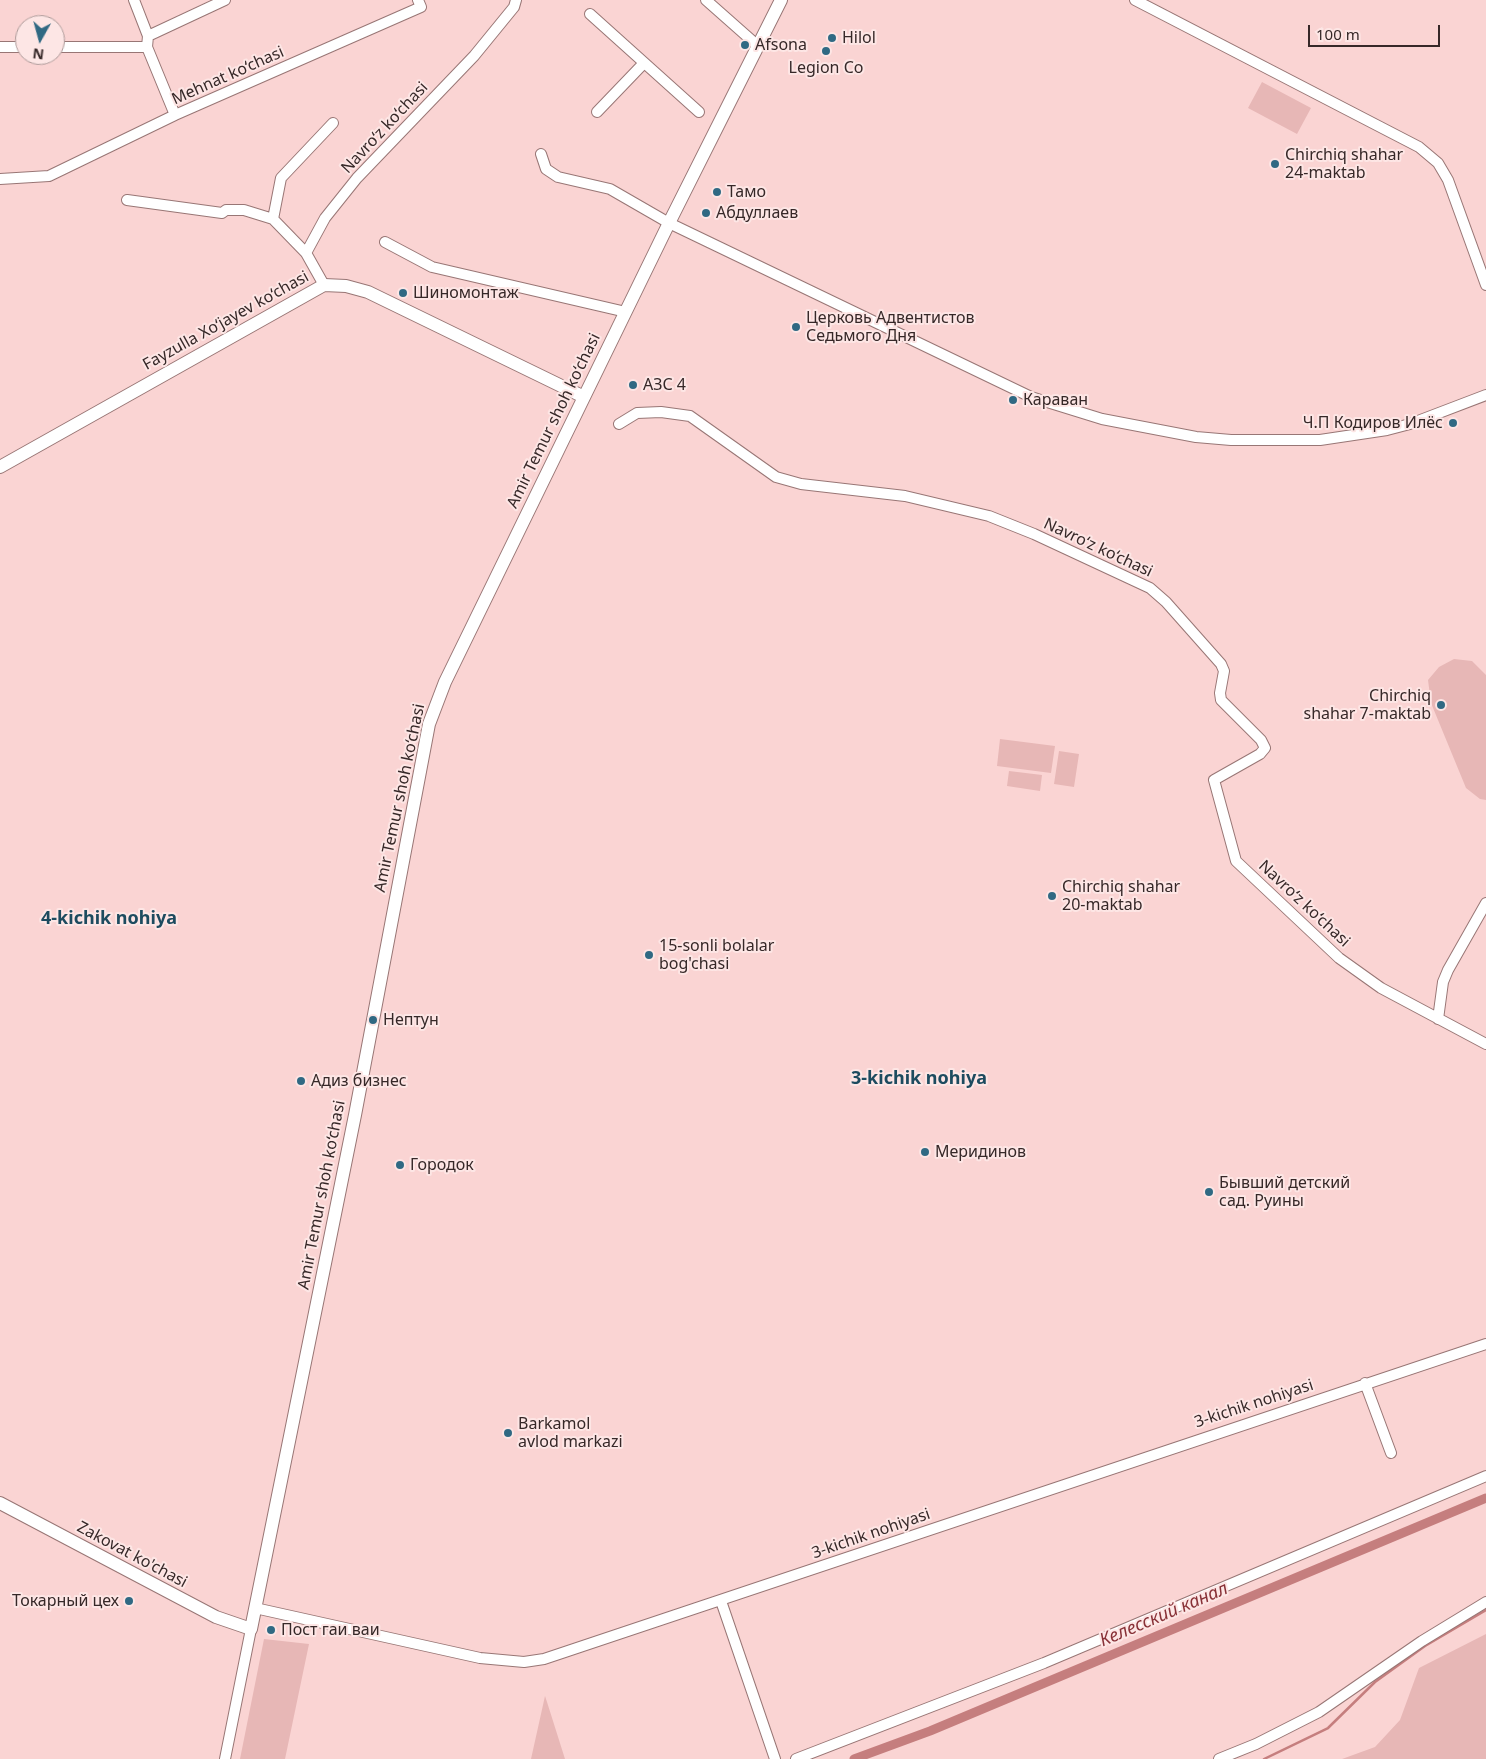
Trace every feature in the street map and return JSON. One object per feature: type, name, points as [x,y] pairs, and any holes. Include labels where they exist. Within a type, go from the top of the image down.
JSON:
[{"type":"main road","name":"Amir Temur shoh ko‘chasi","points":[[251,1629],[362,1080],[429,724],[445,682],[669,223],[781,0]]},
{"type":"main road","name":"Fayzulla Xo‘jayev ko‘chasi","points":[[0,467],[324,284],[346,286],[368,292],[584,397]]},
{"type":"main road","name":"Zakovat ko'chasi","points":[[0,1503],[216,1617],[251,1629]]},
{"type":"street","points":[[134,0],[148,36],[147,47],[175,115]]},
{"type":"street","points":[[148,36],[226,0]]},
{"type":"street","name":"Navro‘z ko‘chasi","points":[[306,253],[325,218],[357,178],[474,56],[514,7],[516,0]]},
{"type":"street","points":[[706,0],[758,46]]},
{"type":"street","points":[[1135,0],[1419,147],[1438,163],[1448,180],[1486,285]]},
{"type":"street","name":"Mehnat ko‘chasi","points":[[0,180],[49,176],[175,115],[419,4]]},
{"type":"street","points":[[590,14],[699,112]]},
{"type":"street","points":[[0,47],[15,47]]},
{"type":"street","points":[[65,47],[147,47]]},
{"type":"street","points":[[597,112],[644,63]]},
{"type":"street","points":[[273,220],[281,178],[333,123]]},
{"type":"street","points":[[540,154],[546,169],[558,177],[610,189],[669,223],[1031,397],[1110,421],[1162,432],[1222,440],[1320,440],[1366,435],[1395,428],[1486,395]]},
{"type":"street","points":[[127,200],[222,212],[226,210],[244,210],[273,220],[306,253],[324,284]]},
{"type":"street","points":[[385,242],[432,267],[626,312]]},
{"type":"street","name":"Navro‘z ko‘chasi","points":[[619,424],[637,413],[661,412],[690,416],[776,477],[801,484],[905,496],[989,516],[1042,538],[1150,588],[1166,602],[1221,664],[1224,671],[1220,693],[1221,700],[1262,740],[1265,748],[1260,754],[1214,780],[1236,861],[1339,958],[1381,988],[1486,1044]]},
{"type":"street","points":[[1438,1018],[1448,970],[1486,903]]},
{"type":"street","name":"3-kichik nohiyasi","points":[[256,1608],[480,1658],[524,1662],[544,1659],[1486,1344]]},
{"type":"street","points":[[1365,1383],[1391,1453]]},
{"type":"street","points":[[796,1759],[1044,1663],[1486,1476]]},
{"type":"street","points":[[721,1601],[776,1759]]},
{"type":"street","points":[[1219,1759],[1256,1744],[1319,1712],[1422,1641],[1486,1602]]},
{"type":"street","points":[[225,1759],[251,1629]]},
{"type":"shaded area","points":[[1262,82],[1311,108],[1297,134],[1248,108]]},
{"type":"shaded area","points":[[1454,659],[1472,661],[1486,675],[1486,800],[1480,799],[1466,788],[1431,703],[1428,680],[1439,667]]},
{"type":"shaded area","points":[[1000,739],[1055,746],[1051,773],[997,766]]},
{"type":"shaded area","points":[[1059,751],[1079,754],[1074,787],[1054,784]]},
{"type":"shaded area","points":[[1009,771],[1042,775],[1040,791],[1007,786]]},
{"type":"shaded area","points":[[1486,1634],[1486,1759],[1342,1759],[1375,1747],[1400,1720],[1419,1668]]},
{"type":"shaded area","points":[[264,1639],[309,1644],[285,1759],[240,1759]]},
{"type":"shaded area","points":[[545,1696],[547,1702],[565,1759],[531,1759]]},
{"type":"waterway","name":"Келесский канал","points":[[854,1759],[930,1731],[1486,1498]]},
{"type":"waterway","points":[[1264,1759],[1328,1728],[1375,1682],[1425,1646],[1486,1610]]},
{"type":"place","name":"Hilol","points":[[832,38]]},
{"type":"place","name":"Afsona","points":[[745,45]]},
{"type":"place","name":"Legion Co","points":[[826,51]]},
{"type":"place","name":"Chirchiq shahar 24-maktab","points":[[1275,164]]},
{"type":"place","name":"Тамо","points":[[717,192]]},
{"type":"place","name":"Абдуллаев","points":[[706,213]]},
{"type":"place","name":"Шиномонтаж","points":[[403,293]]},
{"type":"place","name":"Церковь Адвентистов Седьмого Дня","points":[[796,327]]},
{"type":"place","name":"АЗС 4","points":[[633,385]]},
{"type":"place","name":"Караван","points":[[1013,400]]},
{"type":"place","name":"Ч.П Кодиров Илёс","points":[[1453,423]]},
{"type":"place","name":"Chirchiq shahar 7-maktab","points":[[1441,705]]},
{"type":"place","name":"Chirchiq shahar 20-maktab","points":[[1052,896]]},
{"type":"place","name":"15-sonli bolalar bog'chasi","points":[[649,955]]},
{"type":"place","name":"Нептун","points":[[373,1020]]},
{"type":"place","name":"Адиз бизнес","points":[[301,1081]]},
{"type":"place","name":"Меридинов","points":[[925,1152]]},
{"type":"place","name":"Городок","points":[[400,1165]]},
{"type":"place","name":"Бывший детский сад. Руины","points":[[1209,1192]]},
{"type":"place","name":"Barkamol avlod markazi","points":[[508,1433]]},
{"type":"place","name":"Токарный цех","points":[[129,1601]]},
{"type":"place","name":"Пост гаи ваи","points":[[271,1630]]},
{"type":"district","name":"4-kichik nohiya","points":[[109,919]]},
{"type":"district","name":"3-kichik nohiya","points":[[919,1079]]}]
